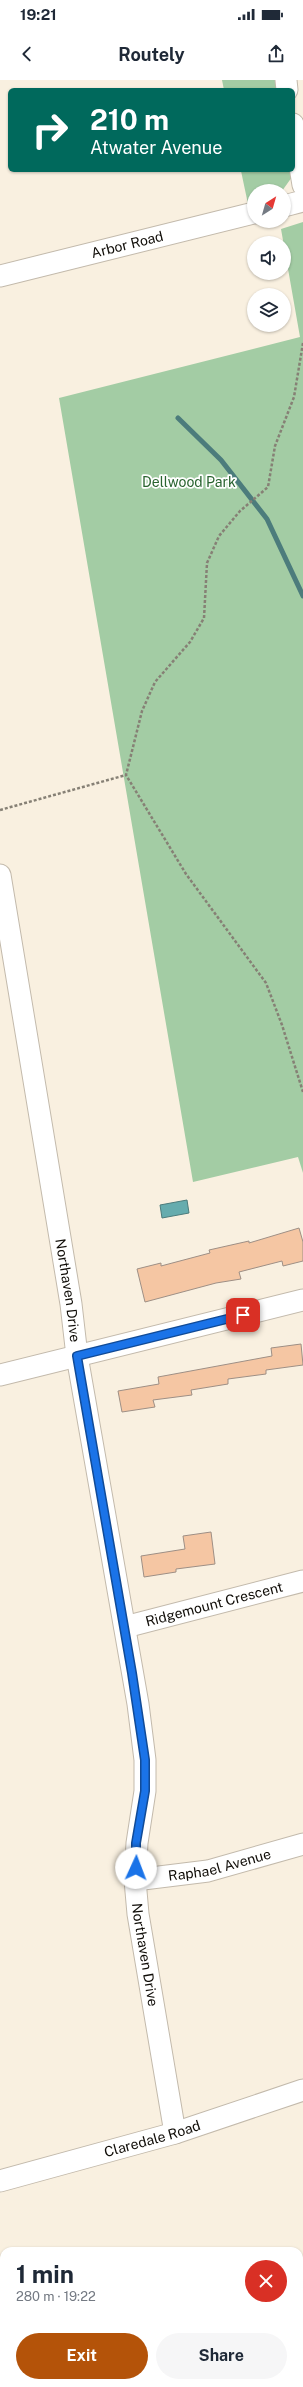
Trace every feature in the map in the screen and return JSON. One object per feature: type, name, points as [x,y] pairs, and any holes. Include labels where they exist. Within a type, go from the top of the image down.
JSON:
[{"type":"street","points":[[295,136],[303,185]]},
{"type":"street","points":[[291,204],[303,201]]},
{"type":"street","name":"Arbor Road","points":[[0,276],[247,215]]},
{"type":"street","name":"Northaven Drive","points":[[0,875],[71,1304],[77,1356],[124,1627],[145,1760],[145,1791],[136,1843],[135,1880],[138,1914],[175,2133]]},
{"type":"street","points":[[0,1376],[303,1300]]},
{"type":"street","name":"Ridgemount Crescent","points":[[124,1627],[303,1581]]},
{"type":"street","name":"Raphael Avenue","points":[[135,1880],[208,1871],[303,1844]]},
{"type":"street","name":"Claredale Road","points":[[0,2181],[175,2133],[303,2090]]},
{"type":"path","points":[[303,343],[294,397],[275,446],[268,487],[258,499],[240,511],[219,536],[207,563],[204,618],[190,642],[155,682],[142,711],[126,775],[186,874],[266,983],[282,1025],[303,1092]]},
{"type":"path","points":[[0,810],[126,775]]},
{"type":"green space","points":[[222,80],[279,80],[280,88],[224,88]]},
{"type":"green space","points":[[241,172],[291,172],[292,177],[287,184],[247,184],[247,199]]},
{"type":"green space","name":"Dellwood Park","points":[[303,222],[303,1173],[298,1157],[193,1182],[59,398],[300,337],[290,280],[291,236],[282,236],[281,229],[291,228],[291,226]]},
{"type":"water","points":[[187,1200],[189,1213],[162,1218],[160,1205]]},
{"type":"building","points":[[299,1228],[303,1242],[303,1261],[283,1266],[282,1261],[239,1272],[241,1279],[216,1283],[145,1302],[137,1269],[161,1263],[161,1266],[210,1253],[209,1250],[249,1241],[249,1243]]},
{"type":"building","points":[[301,1344],[303,1365],[266,1370],[266,1374],[228,1379],[228,1384],[191,1390],[192,1395],[153,1400],[155,1407],[122,1412],[118,1391],[159,1384],[158,1377],[272,1356],[271,1348]]},
{"type":"building","points":[[211,1532],[215,1564],[176,1569],[176,1572],[144,1577],[141,1556],[185,1549],[183,1536]]},
{"type":"waterway","points":[[178,418],[221,460],[267,519],[303,596]]},
{"type":"route","points":[[136,1868],[136,1843],[145,1791],[145,1760],[138,1704],[77,1356],[243,1315]]}]
